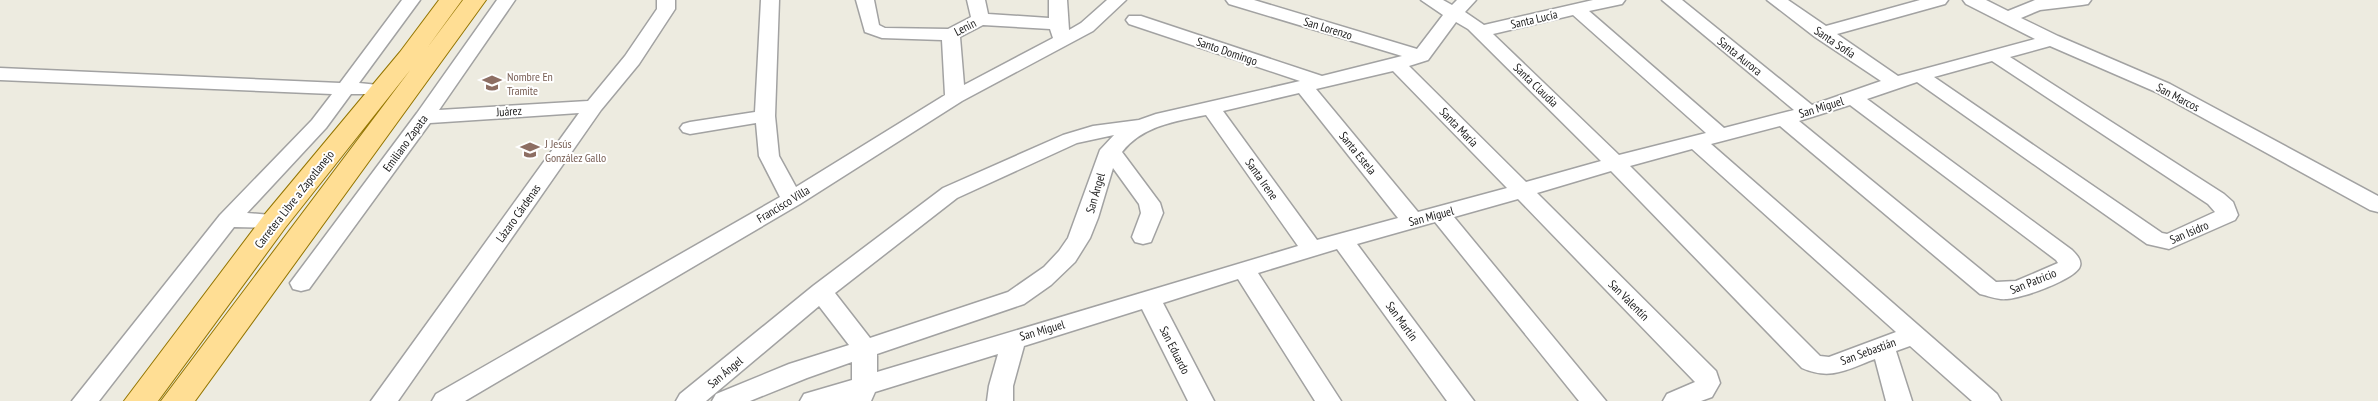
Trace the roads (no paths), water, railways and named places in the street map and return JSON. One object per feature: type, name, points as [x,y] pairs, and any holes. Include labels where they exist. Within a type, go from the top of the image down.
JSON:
[{"type":"main road","name":"Carretera Libre a Zapotlanejo","points":[[140,401],[275,221],[451,0]]},
{"type":"main road","name":"Carretera Libre a Zapotlanejo","points":[[176,401],[475,0]]},
{"type":"street","points":[[85,401],[228,220],[319,124],[411,0]]},
{"type":"street","name":"Emiliano Zapata","points":[[301,284],[424,117],[506,0]]},
{"type":"street","name":"Lázaro Cárdenas","points":[[384,401],[594,106],[632,60],[666,9],[666,0]]},
{"type":"street","points":[[770,0],[765,116],[769,156],[792,200]]},
{"type":"street","name":"Lenin","points":[[865,0],[871,28],[882,33],[951,35],[980,19],[1060,33]]},
{"type":"street","points":[[976,0],[980,19]]},
{"type":"street","points":[[1058,0],[1060,33]]},
{"type":"street","name":"Francisco Villa","points":[[445,401],[792,200],[1060,33],[1087,27],[1117,0]]},
{"type":"street","name":"San Lorenzo","points":[[1235,0],[1421,56]]},
{"type":"street","name":"Santa Claudia","points":[[1430,0],[1462,5],[1465,18],[1615,162]]},
{"type":"street","name":"Santa Lucía","points":[[1481,32],[1616,0]]},
{"type":"street","name":"Santa Aurora","points":[[1671,0],[1809,112]]},
{"type":"street","name":"Santa Sofía","points":[[1776,0],[1821,33],[1896,83]]},
{"type":"street","points":[[1821,33],[1939,0]]},
{"type":"street","name":"San Marcos","points":[[1972,0],[2052,40],[2163,88],[2378,205]]},
{"type":"street","points":[[2006,18],[2036,5],[2082,0]]},
{"type":"street","points":[[1421,56],[1462,5]]},
{"type":"street","points":[[1576,9],[1720,134]]},
{"type":"street","name":"Santo Domingo","points":[[1134,20],[1312,85]]},
{"type":"street","points":[[951,35],[955,97]]},
{"type":"street","name":"San Miguel","points":[[812,401],[861,394],[1014,338],[1312,249],[1521,191],[1615,162],[1809,112],[1919,75],[2052,40]]},
{"type":"street","name":"San Ángel","points":[[689,401],[821,292],[950,193],[969,183],[1070,139],[1093,132],[1138,126],[1156,120],[1212,109],[1396,64],[1421,56]]},
{"type":"street","name":"San Isidro","points":[[1919,75],[2155,239],[2169,242],[2227,215],[2221,203],[1996,56]]},
{"type":"street","name":"Santa María","points":[[1396,64],[1521,191]]},
{"type":"street","points":[[0,74],[381,90]]},
{"type":"street","name":"Santa Estela","points":[[1312,85],[1412,220]]},
{"type":"street","name":"San Patricio","points":[[1783,118],[1988,288],[1998,292],[2010,292],[2069,267],[2069,261],[2064,255],[1854,98]]},
{"type":"street","name":"Juárez","points":[[424,117],[594,106]]},
{"type":"street","name":"Santa Irene","points":[[1212,109],[1312,249]]},
{"type":"street","points":[[690,128],[765,116]]},
{"type":"street","points":[[319,124],[354,124]]},
{"type":"street","name":"San Ángel","points":[[725,401],[798,371],[1016,298],[1059,267],[1079,239],[1091,209],[1100,173],[1110,150],[1124,136],[1138,126]]},
{"type":"street","name":"San Sebastián","points":[[1615,162],[1811,362],[1830,366],[1914,334],[1695,142]]},
{"type":"street","points":[[1110,150],[1149,203],[1152,213],[1143,238]]},
{"type":"street","name":"San Valentín","points":[[1521,191],[1707,378],[1708,383],[1705,388],[1676,401]]},
{"type":"street","points":[[1440,214],[1593,401]]},
{"type":"street","points":[[228,220],[275,221]]},
{"type":"street","name":"San Martín","points":[[1343,241],[1461,401]]},
{"type":"street","points":[[1244,270],[1328,401]]},
{"type":"street","points":[[821,292],[865,348],[861,394]]},
{"type":"street","name":"San Eduardo","points":[[1149,299],[1202,401]]},
{"type":"street","points":[[1914,334],[1988,401]]},
{"type":"street","points":[[1000,401],[1001,386],[1014,338]]},
{"type":"street","points":[[1883,346],[1899,401]]},
{"type":"place","name":"Nombre En Tramite","points":[[492,83]]},
{"type":"place","name":"J Jesús González Gallo","points":[[530,150]]}]
